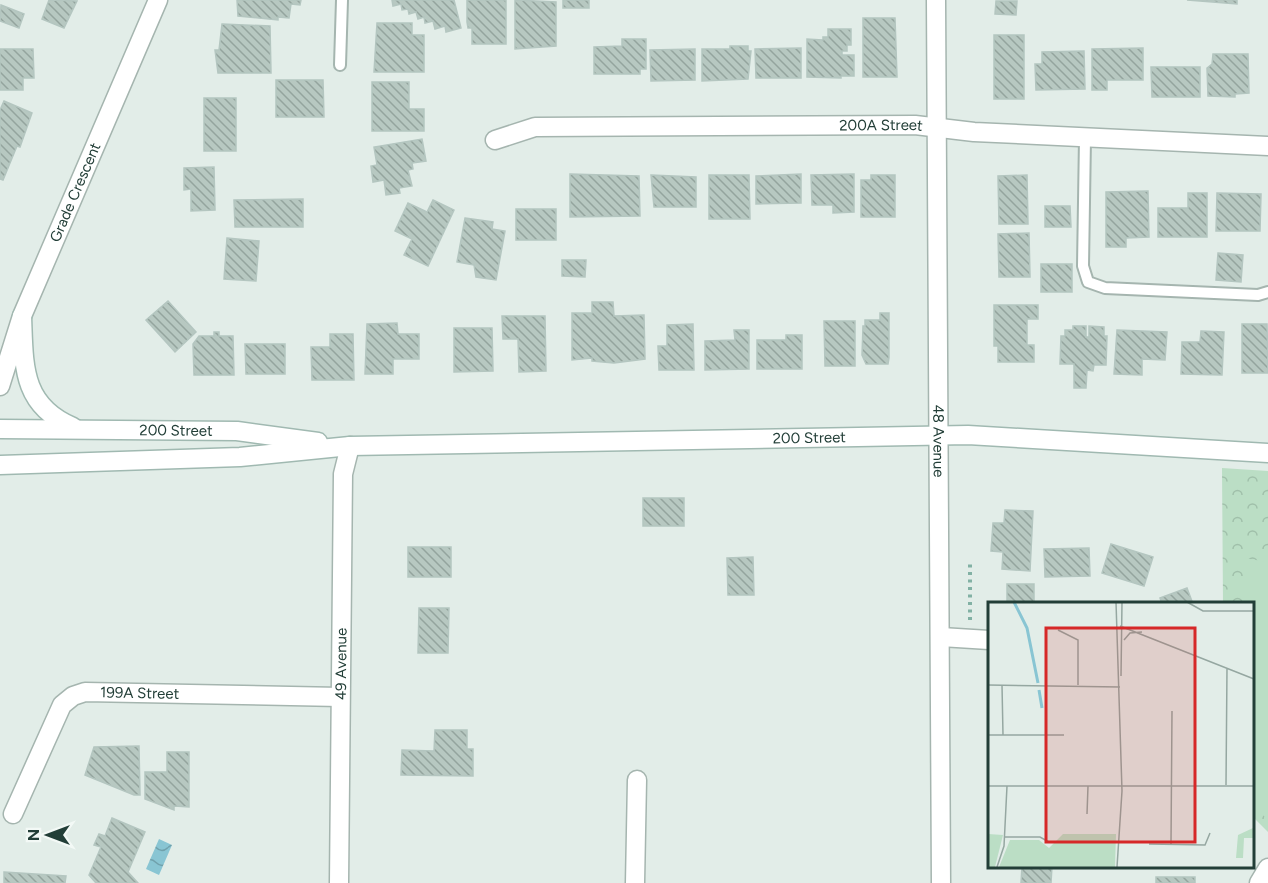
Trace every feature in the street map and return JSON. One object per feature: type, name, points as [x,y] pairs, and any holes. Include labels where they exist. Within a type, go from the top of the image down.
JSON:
[{"type":"street","name":"Grade Crescent","points":[[0,386],[22,316],[158,0]]},
{"type":"street","name":"48 Avenue","points":[[936,0],[941,883]]},
{"type":"street","name":"200A Street","points":[[495,140],[536,127],[915,125],[975,132],[1268,146]]},
{"type":"street","points":[[22,316],[24,368],[36,400],[54,419],[78,429]]},
{"type":"street","name":"200 Street","points":[[0,429],[237,431],[350,446]]},
{"type":"street","name":"200 Street","points":[[0,465],[240,457],[350,446],[980,435],[1268,453]]},
{"type":"street","name":"49 Avenue","points":[[339,883],[343,474],[350,446]]},
{"type":"street","points":[[941,637],[988,640]]},
{"type":"street","name":"199A Street","points":[[13,814],[62,705],[73,696],[86,692],[340,697]]},
{"type":"street","points":[[635,883],[637,780]]},
{"type":"street","points":[[1259,883],[1268,868]]},
{"type":"lane","points":[[340,65],[342,0]]},
{"type":"lane","points":[[1085,138],[1083,266],[1088,282],[1105,288],[1258,295],[1268,292]]},
{"type":"path","points":[[970,560],[970,620]]},
{"type":"green space","points":[[1222,468],[1268,471],[1268,832],[1253,817],[1253,602],[1223,602]]},
{"type":"green space","points":[[1244,558],[1268,562],[1268,821],[1253,802],[1253,602],[1244,602]]},
{"type":"water","points":[[159,839],[172,845],[159,875],[146,869]]},
{"type":"building","points":[[49,0],[77,1],[64,28],[42,19]]},
{"type":"building","points":[[237,0],[301,0],[300,5],[291,4],[289,18],[278,17],[278,20],[238,16]]},
{"type":"building","points":[[392,0],[454,0],[461,28],[446,32],[445,26],[435,29],[433,21],[425,23],[424,17],[418,19],[416,12],[409,14],[408,9],[402,10],[401,4],[393,6]]},
{"type":"building","points":[[467,0],[506,0],[506,44],[472,44],[472,28],[468,28],[467,22]]},
{"type":"building","points":[[515,0],[556,2],[556,46],[515,49]]},
{"type":"building","points":[[563,0],[589,0],[589,8],[563,8]]},
{"type":"building","points":[[1187,0],[1237,0],[1237,4]]},
{"type":"building","points":[[996,1],[1017,1],[1016,15],[995,14]]},
{"type":"building","points":[[1,5],[24,14],[19,28],[0,21]]},
{"type":"building","points":[[863,18],[895,18],[897,77],[863,77]]},
{"type":"building","points":[[377,23],[412,23],[412,35],[424,35],[424,72],[374,72]]},
{"type":"building","points":[[222,24],[270,26],[271,73],[218,73],[215,50],[219,50]]},
{"type":"building","points":[[828,29],[851,29],[851,45],[847,45],[847,51],[842,51],[842,55],[854,55],[854,76],[807,77],[807,39],[823,40],[823,37],[828,37]]},
{"type":"building","points":[[994,35],[1024,35],[1024,99],[994,99]]},
{"type":"building","points":[[622,39],[646,39],[646,69],[640,69],[640,74],[594,74],[594,47],[622,46]]},
{"type":"building","points":[[730,46],[748,46],[748,51],[751,51],[748,79],[702,81],[702,49],[730,49]]},
{"type":"building","points":[[801,48],[801,78],[756,78],[755,49]]},
{"type":"building","points":[[1143,48],[1143,80],[1107,80],[1107,90],[1092,90],[1092,49]]},
{"type":"building","points":[[0,49],[33,49],[34,78],[23,78],[23,90],[0,90]]},
{"type":"building","points":[[695,49],[695,80],[651,81],[650,50]]},
{"type":"building","points":[[1084,51],[1085,89],[1036,90],[1035,64],[1042,64],[1042,52]]},
{"type":"building","points":[[1213,54],[1248,54],[1249,93],[1235,94],[1235,97],[1208,96],[1207,68],[1212,64]]},
{"type":"building","points":[[1151,67],[1200,67],[1200,97],[1152,97]]},
{"type":"building","points":[[276,80],[323,80],[324,117],[276,117]]},
{"type":"building","points":[[372,82],[409,82],[409,109],[424,109],[424,131],[372,131]]},
{"type":"building","points":[[204,98],[236,98],[236,151],[204,151]]},
{"type":"building","points":[[4,101],[32,113],[20,147],[17,146],[3,180],[0,179],[0,110]]},
{"type":"building","points":[[422,139],[426,161],[412,163],[413,169],[408,170],[412,186],[399,188],[400,193],[386,195],[384,180],[373,182],[371,166],[377,165],[374,147]]},
{"type":"building","points":[[214,167],[215,210],[191,211],[191,189],[184,190],[184,168]]},
{"type":"building","points":[[570,174],[639,176],[640,216],[570,217]]},
{"type":"building","points":[[801,174],[801,203],[756,204],[756,176]]},
{"type":"building","points":[[854,174],[854,212],[833,213],[833,205],[812,205],[811,175]]},
{"type":"building","points":[[651,175],[696,177],[696,207],[654,207]]},
{"type":"building","points":[[709,175],[749,175],[750,219],[709,219]]},
{"type":"building","points":[[871,175],[895,175],[895,217],[861,217],[861,180],[871,180]]},
{"type":"building","points":[[1027,175],[1028,224],[999,224],[998,176]]},
{"type":"building","points":[[1148,191],[1149,237],[1126,238],[1126,247],[1106,247],[1106,192]]},
{"type":"building","points":[[1188,193],[1207,193],[1207,237],[1158,237],[1158,208],[1188,208]]},
{"type":"building","points":[[1217,193],[1261,194],[1260,231],[1216,231]]},
{"type":"building","points":[[303,199],[303,227],[235,227],[234,200]]},
{"type":"building","points":[[433,200],[454,210],[428,266],[404,255],[412,239],[395,231],[408,203],[427,212]]},
{"type":"building","points":[[1045,206],[1070,206],[1071,227],[1045,227]]},
{"type":"building","points":[[516,209],[556,209],[556,240],[516,240]]},
{"type":"building","points":[[465,218],[493,222],[492,229],[505,231],[496,280],[476,277],[474,265],[457,262]]},
{"type":"building","points":[[1029,233],[1030,277],[999,277],[998,234]]},
{"type":"building","points":[[227,238],[259,241],[256,281],[224,279]]},
{"type":"building","points":[[1218,253],[1243,255],[1241,282],[1216,280]]},
{"type":"building","points":[[562,260],[586,260],[585,277],[562,276]]},
{"type":"building","points":[[1041,264],[1072,264],[1072,292],[1041,292]]},
{"type":"building","points":[[168,301],[196,332],[175,352],[146,320]]},
{"type":"building","points":[[592,302],[613,302],[614,316],[644,315],[645,359],[614,363],[592,361],[592,358],[572,360],[572,313],[592,313]]},
{"type":"building","points":[[994,305],[1038,305],[1038,319],[1027,319],[1027,345],[1034,345],[1034,362],[998,362],[998,346],[994,346]]},
{"type":"building","points":[[880,313],[889,313],[888,364],[866,364],[862,355],[863,326],[865,326],[865,320],[880,320]]},
{"type":"building","points":[[502,316],[545,316],[546,371],[519,372],[518,339],[503,339]]},
{"type":"building","points":[[824,321],[855,321],[855,366],[825,366]]},
{"type":"building","points":[[397,323],[398,334],[419,334],[419,359],[393,359],[393,374],[365,374],[367,324]]},
{"type":"building","points":[[693,324],[694,370],[659,370],[658,346],[667,346],[667,325]]},
{"type":"building","points":[[1242,324],[1267,324],[1268,373],[1242,373]]},
{"type":"building","points":[[1073,326],[1086,326],[1086,337],[1089,337],[1089,326],[1104,327],[1104,336],[1107,336],[1106,365],[1094,365],[1093,371],[1087,370],[1086,388],[1074,388],[1074,364],[1060,364],[1061,336],[1065,336],[1065,330],[1073,330]]},
{"type":"building","points":[[454,328],[492,328],[493,371],[454,372]]},
{"type":"building","points":[[734,330],[749,330],[749,369],[705,370],[705,341],[735,340]]},
{"type":"building","points":[[1117,330],[1167,332],[1165,360],[1142,359],[1142,375],[1114,374]]},
{"type":"building","points":[[1201,331],[1224,332],[1222,375],[1181,374],[1182,342],[1200,342]]},
{"type":"building","points":[[214,332],[219,332],[219,336],[233,336],[234,375],[194,375],[193,344],[199,336],[214,336]]},
{"type":"building","points":[[330,334],[353,334],[354,380],[312,380],[311,347],[330,347]]},
{"type":"building","points":[[786,335],[802,335],[802,369],[757,369],[757,340],[786,340]]},
{"type":"building","points":[[245,344],[285,344],[285,374],[246,374]]},
{"type":"building","points":[[643,498],[684,498],[684,526],[643,526]]},
{"type":"building","points":[[1005,510],[1033,511],[1030,571],[1002,569],[1003,552],[991,551],[993,523],[1004,523]]},
{"type":"building","points":[[1111,544],[1153,557],[1144,586],[1102,573]]},
{"type":"building","points":[[408,547],[451,547],[451,577],[408,577]]},
{"type":"building","points":[[1089,548],[1090,576],[1045,577],[1044,549]]},
{"type":"building","points":[[753,557],[754,595],[728,595],[727,558]]},
{"type":"building","points":[[1007,584],[1034,584],[1034,602],[1007,602]]},
{"type":"building","points":[[1187,588],[1192,602],[1161,602],[1160,598]]},
{"type":"building","points":[[419,608],[449,608],[448,653],[418,653]]},
{"type":"building","points":[[435,730],[467,730],[467,749],[473,749],[473,776],[401,775],[402,750],[434,751]]},
{"type":"building","points":[[139,746],[140,795],[134,795],[85,775],[94,747]]},
{"type":"building","points":[[167,752],[189,752],[189,807],[174,806],[174,810],[145,799],[145,772],[167,772]]},
{"type":"building","points":[[112,818],[145,832],[128,872],[138,883],[96,883],[89,875],[101,847],[94,845],[99,834],[105,836]]},
{"type":"building","points":[[1022,868],[1052,868],[1051,883],[1021,883]]},
{"type":"building","points":[[4,872],[66,876],[65,883],[4,883]]},
{"type":"building","points":[[1156,877],[1195,877],[1195,883],[1156,883]]}]
